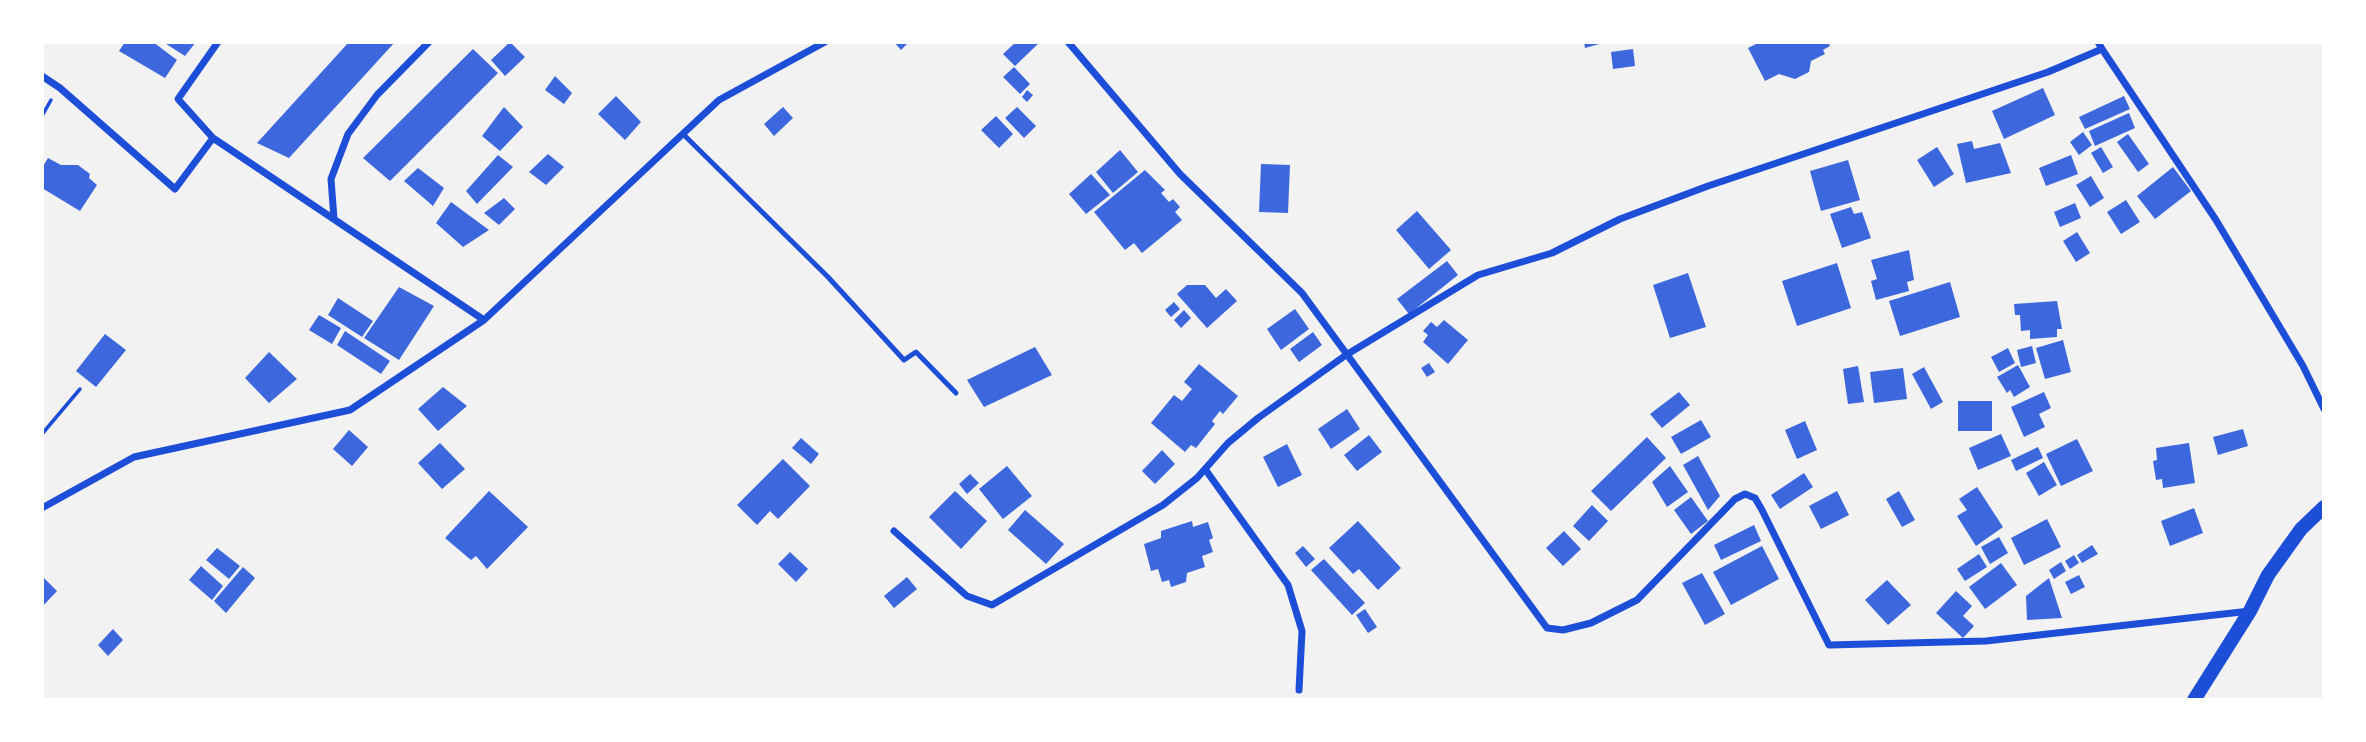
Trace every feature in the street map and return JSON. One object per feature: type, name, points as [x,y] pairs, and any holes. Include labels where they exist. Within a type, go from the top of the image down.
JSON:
[{"type":"main road","points":[[2194,700],[2250,611],[2268,575],[2301,529],[2324,507]]},
{"type":"street","points":[[218,42],[178,99],[213,138],[484,320]]},
{"type":"street","points":[[334,219],[331,179],[348,134],[377,95],[429,42]]},
{"type":"street","points":[[42,508],[134,457],[350,410],[484,320],[719,100],[825,42]]},
{"type":"street","points":[[1068,42],[1180,174],[1302,293],[1547,628],[1563,630],[1591,623],[1637,600],[1735,499],[1745,494],[1755,498],[1762,510],[1829,645],[1986,641],[2250,611]]},
{"type":"street","points":[[894,531],[967,596],[992,606],[1163,505],[1258,418],[1346,355],[1478,275],[1552,253],[1620,219],[1720,182],[2036,76],[2100,46],[2216,220],[2303,366],[2324,409]]},
{"type":"street","points":[[42,76],[60,88],[175,189],[213,138]]},
{"type":"street","points":[[1205,469],[1289,585],[1302,631],[1300,690]]},
{"type":"lane","points":[[683,134],[828,277],[904,360],[916,352],[956,393]]},
{"type":"path","points":[[42,116],[60,88]]},
{"type":"path","points":[[42,434],[80,389]]},
{"type":"building","points":[[125,42],[153,42],[177,60],[165,78],[119,51]]},
{"type":"building","points":[[163,42],[196,42],[185,56]]},
{"type":"building","points":[[349,42],[395,42],[289,158],[257,143]]},
{"type":"building","points":[[510,42],[525,57],[505,76],[491,60]]},
{"type":"building","points":[[894,42],[909,42],[901,50]]},
{"type":"building","points":[[1016,42],[1040,42],[1015,66],[1003,54]]},
{"type":"building","points":[[1584,42],[1603,42],[1603,43],[1585,48]]},
{"type":"building","points":[[1760,42],[1828,42],[1830,46],[1823,50],[1825,54],[1811,61],[1809,72],[1795,79],[1779,74],[1765,81],[1748,48]]},
{"type":"building","points":[[473,49],[498,73],[390,181],[363,158]]},
{"type":"building","points":[[1633,49],[1635,66],[1613,69],[1611,52]]},
{"type":"building","points":[[1014,67],[1030,84],[1020,94],[1003,77]]},
{"type":"building","points":[[555,76],[572,93],[564,104],[545,90]]},
{"type":"building","points":[[2043,88],[2055,115],[2004,139],[1992,111]]},
{"type":"building","points":[[1027,90],[1033,95],[1027,102],[1022,97]]},
{"type":"building","points":[[616,96],[641,122],[625,140],[598,114]]},
{"type":"building","points":[[2124,96],[2130,109],[2085,129],[2079,117]]},
{"type":"building","points":[[504,107],[523,127],[500,151],[482,136]]},
{"type":"building","points":[[783,107],[793,118],[774,136],[764,124]]},
{"type":"building","points":[[1017,107],[1036,126],[1024,138],[1005,118]]},
{"type":"building","points":[[2129,113],[2135,128],[2095,146],[2089,131]]},
{"type":"building","points":[[996,116],[1013,134],[999,148],[981,130]]},
{"type":"building","points":[[2083,132],[2092,145],[2079,155],[2070,142]]},
{"type":"building","points":[[2128,134],[2149,164],[2138,172],[2117,142]]},
{"type":"building","points":[[1972,141],[1974,149],[2000,143],[2011,173],[1966,183],[1957,144]]},
{"type":"building","points":[[1937,147],[1954,174],[1934,187],[1917,160]]},
{"type":"building","points":[[2101,147],[2113,167],[2103,173],[2091,153]]},
{"type":"building","points":[[1120,150],[1138,172],[1113,193],[1096,172]]},
{"type":"building","points":[[548,154],[564,167],[546,185],[529,172]]},
{"type":"building","points":[[498,155],[513,167],[477,204],[466,191]]},
{"type":"building","points":[[2071,155],[2078,174],[2046,186],[2039,168]]},
{"type":"building","points":[[48,158],[61,165],[78,165],[90,174],[89,178],[97,185],[80,211],[42,188],[42,168]]},
{"type":"building","points":[[1848,160],[1860,200],[1821,211],[1810,171]]},
{"type":"building","points":[[1261,164],[1290,165],[1288,213],[1259,212]]},
{"type":"building","points":[[2173,167],[2191,191],[2155,219],[2137,196]]},
{"type":"building","points":[[418,168],[444,188],[433,206],[404,181]]},
{"type":"building","points":[[1145,170],[1165,190],[1161,193],[1169,202],[1173,199],[1180,207],[1175,212],[1182,220],[1142,253],[1134,243],[1125,250],[1094,212]]},
{"type":"building","points":[[1091,174],[1110,195],[1086,214],[1069,194]]},
{"type":"building","points":[[2091,176],[2104,198],[2090,207],[2076,185]]},
{"type":"building","points":[[504,198],[515,209],[499,225],[484,213]]},
{"type":"building","points":[[2126,200],[2140,222],[2121,234],[2107,212]]},
{"type":"building","points":[[451,202],[489,230],[463,247],[436,223]]},
{"type":"building","points":[[2075,203],[2081,218],[2060,227],[2054,212]]},
{"type":"building","points":[[1851,207],[1854,214],[1862,212],[1871,238],[1842,248],[1830,214]]},
{"type":"building","points":[[1417,211],[1451,250],[1429,269],[1396,230]]},
{"type":"building","points":[[2077,232],[2090,253],[2076,262],[2063,241]]},
{"type":"building","points":[[1909,250],[1914,280],[1907,282],[1909,291],[1876,300],[1871,281],[1877,279],[1871,260]]},
{"type":"building","points":[[1447,261],[1458,275],[1409,314],[1397,299]]},
{"type":"building","points":[[1837,263],[1851,308],[1797,326],[1782,281]]},
{"type":"building","points":[[1688,273],[1706,327],[1670,338],[1653,285]]},
{"type":"building","points":[[1950,282],[1960,317],[1900,336],[1889,301]]},
{"type":"building","points":[[1187,285],[1205,285],[1216,298],[1226,289],[1237,301],[1207,328],[1177,294]]},
{"type":"building","points":[[399,287],[434,306],[399,360],[364,338]]},
{"type":"building","points":[[338,298],[373,321],[362,337],[328,315]]},
{"type":"building","points":[[2057,301],[2062,329],[2057,329],[2057,337],[2030,339],[2030,330],[2021,331],[2020,315],[2015,315],[2014,304]]},
{"type":"building","points":[[1174,302],[1180,309],[1171,317],[1165,310]]},
{"type":"building","points":[[1295,309],[1309,329],[1281,350],[1267,329]]},
{"type":"building","points":[[1184,310],[1191,318],[1181,328],[1174,320]]},
{"type":"building","points":[[319,315],[341,328],[332,344],[309,330]]},
{"type":"building","points":[[1444,320],[1468,340],[1448,364],[1423,342],[1428,335],[1423,331],[1431,322],[1437,327]]},
{"type":"building","points":[[345,331],[390,361],[381,374],[337,345]]},
{"type":"building","points":[[1313,332],[1322,345],[1299,362],[1290,349]]},
{"type":"building","points":[[105,334],[126,350],[96,387],[76,371]]},
{"type":"building","points":[[2063,340],[2071,372],[2045,379],[2036,348]]},
{"type":"building","points":[[2032,346],[2036,363],[2021,367],[2017,350]]},
{"type":"building","points":[[1035,347],[1052,375],[984,407],[967,380]]},
{"type":"building","points":[[2008,348],[2015,363],[1999,372],[1991,357]]},
{"type":"building","points":[[269,352],[297,379],[269,403],[245,378]]},
{"type":"building","points":[[1429,363],[1435,372],[1427,377],[1421,368]]},
{"type":"building","points":[[1199,364],[1238,396],[1223,414],[1220,411],[1212,421],[1215,424],[1196,448],[1191,445],[1185,452],[1151,423],[1174,395],[1182,401],[1192,389],[1184,382]]},
{"type":"building","points":[[2018,365],[2030,387],[2014,397],[2010,390],[2007,393],[1997,377]]},
{"type":"building","points":[[1858,366],[1864,402],[1848,404],[1843,369]]},
{"type":"building","points":[[1924,367],[1943,402],[1931,409],[1912,374]]},
{"type":"building","points":[[1903,368],[1907,399],[1874,403],[1870,372]]},
{"type":"building","points":[[443,387],[467,406],[438,431],[418,409]]},
{"type":"building","points":[[1679,392],[1690,405],[1662,428],[1650,414]]},
{"type":"building","points":[[2044,392],[2051,408],[2039,414],[2045,427],[2024,437],[2011,407]]},
{"type":"building","points":[[1958,401],[1992,401],[1992,431],[1958,431]]},
{"type":"building","points":[[1347,409],[1360,429],[1331,449],[1318,429]]},
{"type":"building","points":[[1701,420],[1711,437],[1681,454],[1671,437]]},
{"type":"building","points":[[1805,421],[1817,450],[1797,459],[1785,430]]},
{"type":"building","points":[[2243,429],[2248,446],[2218,455],[2213,437]]},
{"type":"building","points":[[349,430],[368,447],[352,466],[333,449]]},
{"type":"building","points":[[2001,434],[2011,456],[1978,470],[1969,448]]},
{"type":"building","points":[[1369,435],[1382,452],[1357,471],[1344,455]]},
{"type":"building","points":[[1647,437],[1666,458],[1611,511],[1591,491]]},
{"type":"building","points":[[801,438],[819,454],[811,464],[792,448]]},
{"type":"building","points":[[2077,439],[2093,471],[2061,486],[2046,454]]},
{"type":"building","points":[[440,443],[465,469],[442,489],[418,463]]},
{"type":"building","points":[[2189,443],[2195,483],[2163,488],[2162,479],[2156,480],[2153,461],[2157,460],[2156,448]]},
{"type":"building","points":[[1287,444],[1302,475],[1278,487],[1263,457]]},
{"type":"building","points":[[2038,447],[2043,458],[2016,471],[2011,460]]},
{"type":"building","points":[[1162,450],[1175,464],[1155,484],[1142,471]]},
{"type":"building","points":[[1698,456],[1720,496],[1708,510],[1683,465]]},
{"type":"building","points":[[783,459],[810,486],[778,519],[770,511],[757,525],[737,505]]},
{"type":"building","points":[[2044,462],[2057,485],[2039,496],[2026,473]]},
{"type":"building","points":[[1007,466],[1032,496],[1003,519],[979,489]]},
{"type":"building","points":[[1670,466],[1688,492],[1667,507],[1652,482]]},
{"type":"building","points":[[1804,473],[1813,487],[1780,509],[1771,495]]},
{"type":"building","points":[[970,474],[979,483],[967,494],[959,484]]},
{"type":"building","points":[[1977,487],[2003,527],[1976,546],[1957,516],[1967,510],[1959,499]]},
{"type":"building","points":[[489,491],[528,527],[487,569],[476,556],[471,560],[445,538]]},
{"type":"building","points":[[955,491],[987,521],[961,549],[929,517]]},
{"type":"building","points":[[1837,491],[1849,515],[1821,529],[1809,506]]},
{"type":"building","points":[[1899,491],[1915,520],[1902,527],[1886,499]]},
{"type":"building","points":[[1691,497],[1708,521],[1691,534],[1674,510]]},
{"type":"building","points":[[1592,505],[1608,521],[1589,541],[1573,526]]},
{"type":"building","points":[[2194,508],[2203,533],[2170,546],[2161,521]]},
{"type":"building","points":[[1025,510],[1064,544],[1046,564],[1008,530]]},
{"type":"building","points":[[2047,519],[2061,547],[2024,565],[2011,538]]},
{"type":"building","points":[[1192,521],[1193,527],[1208,522],[1213,538],[1209,540],[1213,552],[1202,556],[1205,567],[1187,573],[1186,582],[1171,587],[1169,580],[1162,582],[1158,569],[1151,571],[1144,544],[1161,538],[1161,531]]},
{"type":"building","points":[[1358,521],[1401,568],[1378,590],[1359,569],[1353,574],[1329,548]]},
{"type":"building","points":[[1754,525],[1761,541],[1721,560],[1714,545]]},
{"type":"building","points":[[1564,531],[1581,549],[1563,566],[1546,548]]},
{"type":"building","points":[[1999,537],[2008,553],[1990,564],[1981,547]]},
{"type":"building","points":[[2092,545],[2098,554],[2082,563],[2077,555]]},
{"type":"building","points":[[1303,546],[1315,559],[1306,567],[1295,553]]},
{"type":"building","points":[[1762,546],[1779,579],[1731,605],[1713,572]]},
{"type":"building","points":[[217,548],[240,566],[229,579],[206,560]]},
{"type":"building","points":[[790,552],[808,569],[796,582],[778,564]]},
{"type":"building","points":[[1979,554],[1987,567],[1965,581],[1957,569]]},
{"type":"building","points":[[2074,555],[2079,563],[2070,569],[2065,561]]},
{"type":"building","points":[[1324,559],[1365,603],[1352,615],[1311,570]]},
{"type":"building","points":[[2061,562],[2066,571],[2054,579],[2049,570]]},
{"type":"building","points":[[2001,563],[2017,585],[1985,609],[1969,587]]},
{"type":"building","points":[[201,566],[223,586],[212,600],[189,580]]},
{"type":"building","points":[[243,567],[255,578],[226,613],[214,601]]},
{"type":"building","points":[[1702,573],[1725,614],[1705,625],[1682,583]]},
{"type":"building","points":[[2079,575],[2085,587],[2071,594],[2065,582]]},
{"type":"building","points":[[42,576],[57,591],[42,607]]},
{"type":"building","points":[[907,577],[917,589],[894,608],[884,596]]},
{"type":"building","points":[[2049,578],[2062,618],[2027,620],[2026,596]]},
{"type":"building","points":[[1887,580],[1911,605],[1888,625],[1865,600]]},
{"type":"building","points":[[1956,591],[1972,606],[1963,616],[1974,626],[1963,638],[1936,613]]},
{"type":"building","points":[[1365,609],[1377,627],[1368,633],[1356,615]]},
{"type":"building","points":[[113,629],[123,640],[108,656],[98,645]]}]
